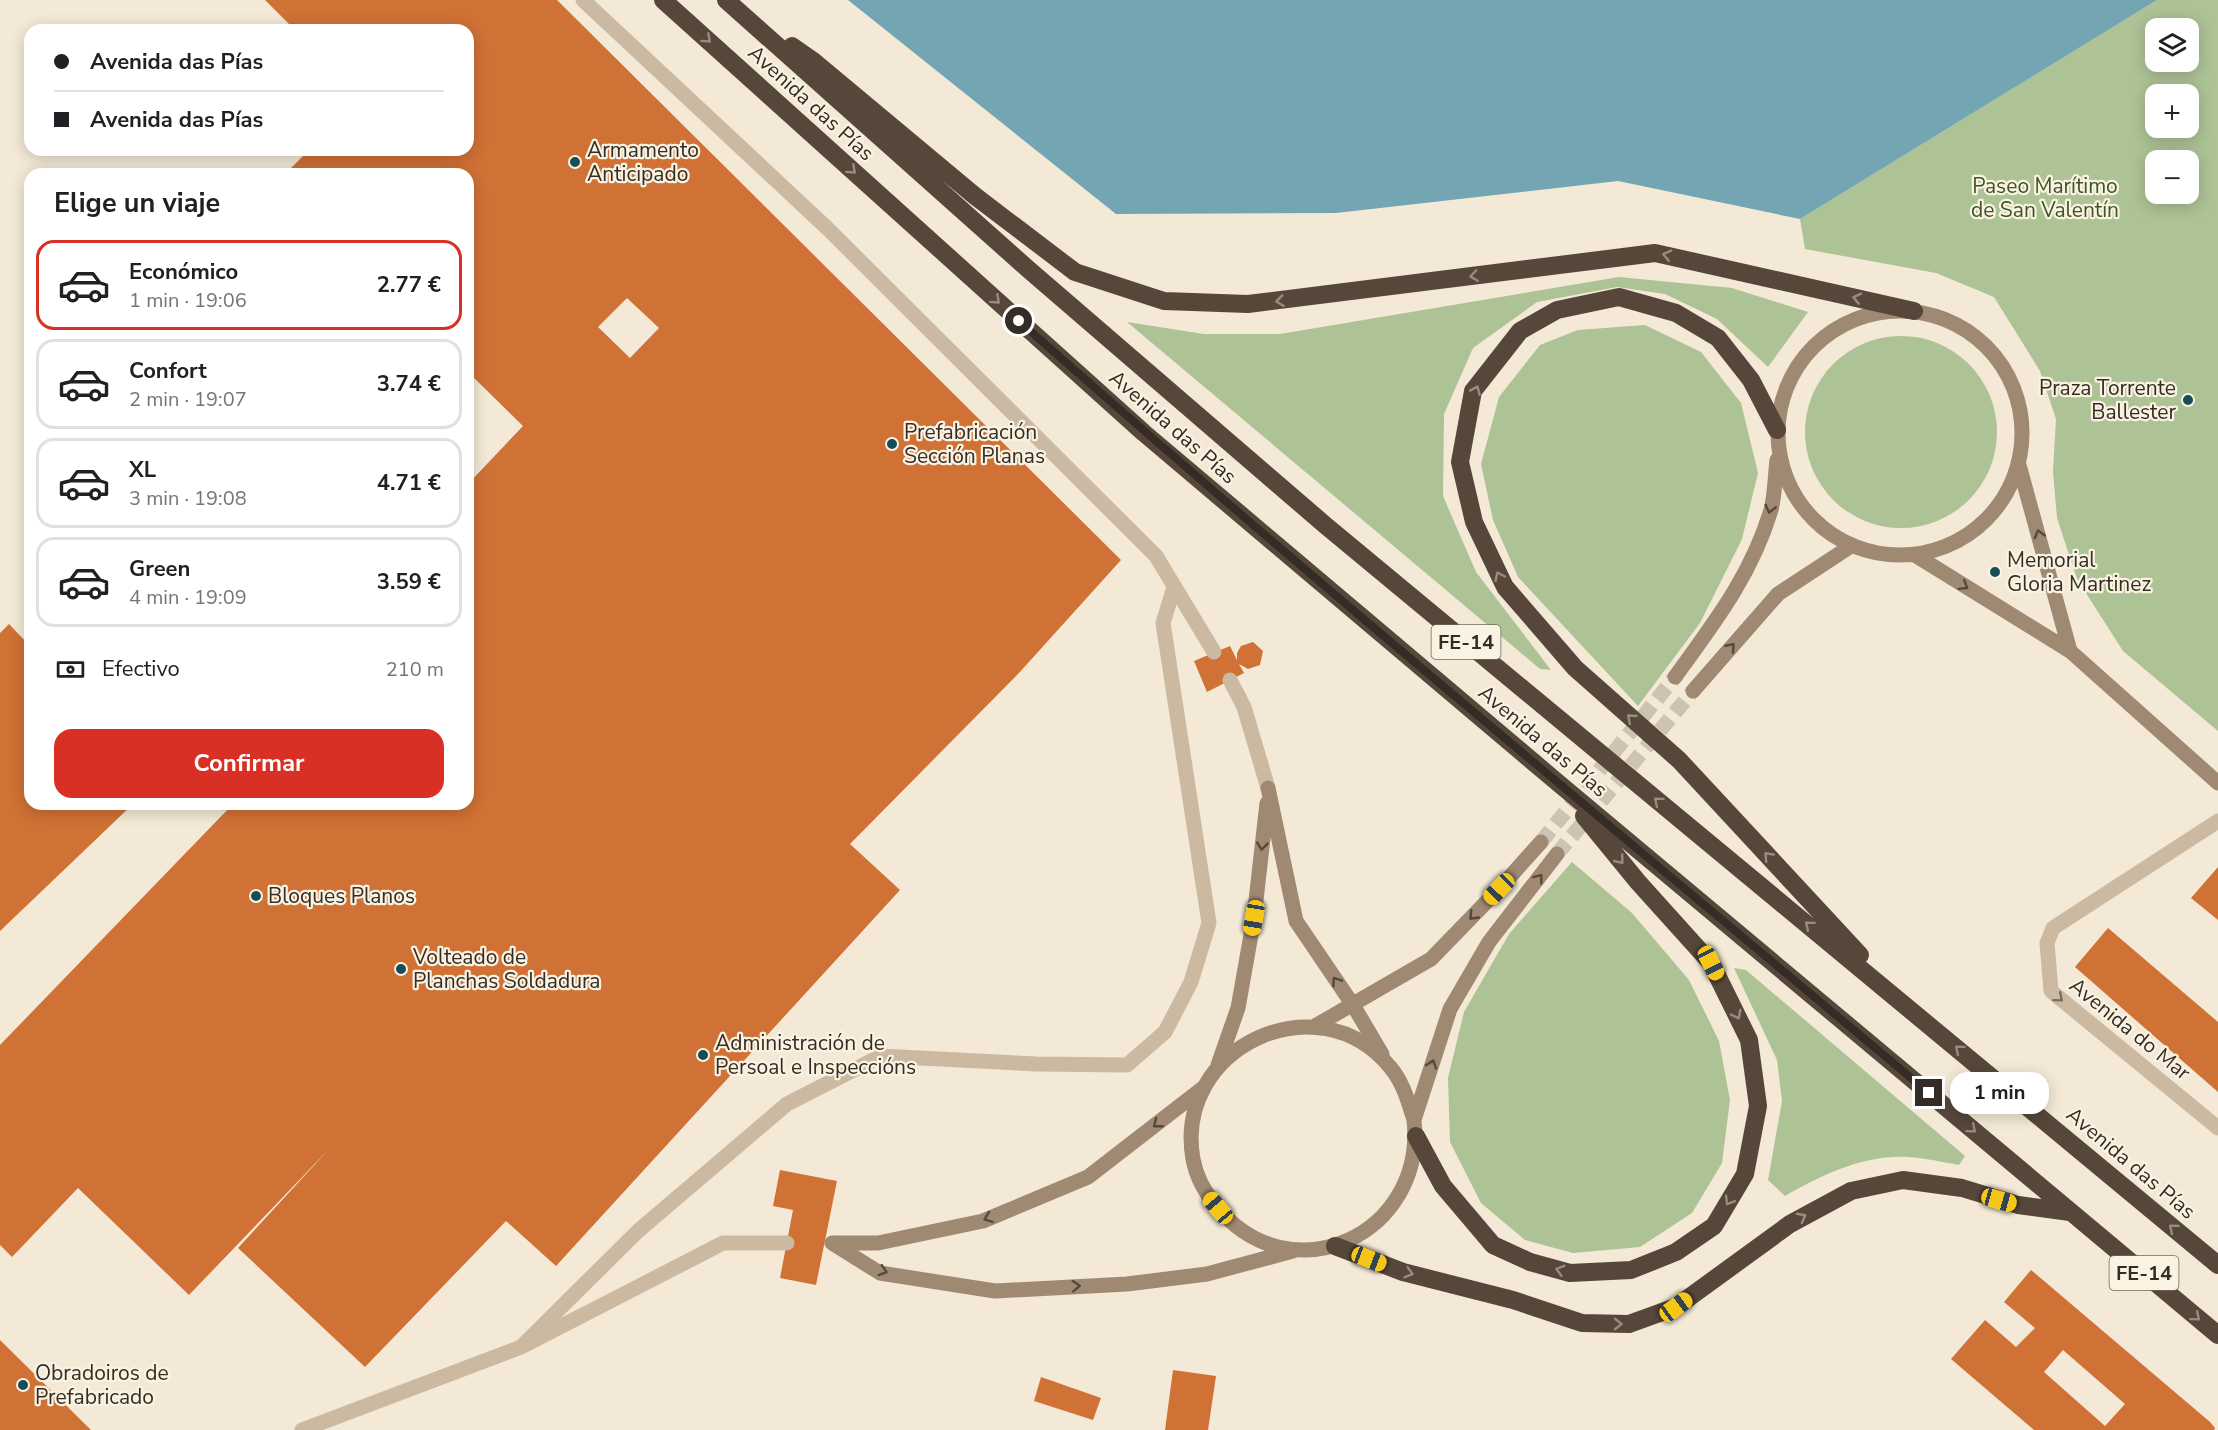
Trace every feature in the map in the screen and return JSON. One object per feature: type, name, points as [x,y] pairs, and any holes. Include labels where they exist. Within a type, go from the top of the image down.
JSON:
[{"type":"highway","name":"Avenida das Pías","points":[[663,0],[1144,433],[1557,783],[2218,1335]]},
{"type":"highway","name":"Avenida das Pías","points":[[727,1],[1028,269],[1325,525],[2218,1265]]},
{"type":"highway","points":[[727,1],[812,60],[975,196],[1075,272],[1164,301],[1248,304],[1655,253],[1914,311]]},
{"type":"highway","points":[[1777,430],[1750,380],[1718,338],[1676,313],[1619,297],[1557,310],[1520,332],[1473,391],[1460,462],[1474,522],[1505,587],[1575,668],[1678,760],[1908,1007]]},
{"type":"highway","points":[[1415,1128],[1443,1186],[1493,1245],[1530,1262],[1570,1273],[1631,1270],[1676,1252],[1714,1226],[1745,1174],[1758,1106],[1749,1040],[1711,963],[1638,882],[1557,783]]},
{"type":"highway","points":[[1335,1246],[1403,1272],[1513,1300],[1582,1323],[1629,1324],[1676,1307],[1790,1224],[1851,1191],[1903,1180],[1962,1188],[2018,1205],[2070,1212]]},
{"type":"street","points":[[583,0],[827,228],[1156,556],[1214,652]]},
{"type":"street","points":[[1675,677],[1731,600],[1756,552],[1772,508],[1778,451],[1777,430],[1785,390],[1805,355],[1836,328],[1873,313],[1914,311],[1954,323],[1988,348],[2012,383],[2022,423],[2019,465],[2070,651]]},
{"type":"street","points":[[1778,451],[1787,481],[1802,508],[1824,530],[1851,546],[1893,555],[1914,555],[1950,546],[1980,526],[2004,498],[2019,465]]},
{"type":"street","points":[[1693,691],[1778,594],[1851,546]]},
{"type":"street","points":[[1914,555],[2070,651],[2218,783]]},
{"type":"street","points":[[521,1347],[638,1231],[787,1104],[881,1056],[1036,1064],[1127,1065],[1165,1032],[1191,982],[1209,923],[1164,623],[1174,587]]},
{"type":"street","points":[[1230,680],[1244,706],[1268,788],[1296,921],[1353,1005],[1405,1091],[1415,1128]]},
{"type":"street","points":[[1268,788],[1254,918],[1238,1008],[1218,1065],[1203,1088],[1192,1123],[1193,1160],[1206,1194],[1229,1222],[1261,1242],[1296,1250]]},
{"type":"street","name":"Avenida do Mar","points":[[2218,820],[2053,928],[2047,943],[2051,991],[2218,1128]]},
{"type":"street","points":[[1315,1026],[1431,959],[1541,842]]},
{"type":"street","points":[[1203,1088],[1088,1177],[983,1221],[878,1243],[828,1243],[880,1273],[995,1291],[1127,1284],[1207,1274],[1296,1250],[1335,1246],[1361,1235],[1384,1216],[1402,1192],[1413,1165],[1415,1128],[1450,1009],[1489,942],[1557,854]]},
{"type":"street","points":[[1218,1065],[1246,1042],[1268,1033],[1279,1029],[1315,1026],[1343,1033],[1368,1047],[1390,1066]]},
{"type":"street","points":[[302,1430],[521,1347],[723,1243],[787,1243]]},
{"type":"green space","name":"Paseo Marítimo de San Valentín","points":[[2157,0],[2218,0],[2218,731],[2123,651],[2077,579],[2057,518],[2053,472],[2056,419],[2040,371],[1994,297],[1936,273],[1805,249],[1800,219]]},
{"type":"green space","points":[[1619,277],[1732,288],[1808,312],[1768,367],[1717,319],[1665,294],[1617,287],[1537,302],[1473,348],[1444,414],[1443,496],[1476,572],[1551,670],[1540,669],[1127,322],[1204,334],[1280,334]]},
{"type":"green space","points":[[1645,325],[1701,352],[1741,403],[1758,473],[1742,539],[1700,623],[1638,706],[1518,577],[1493,520],[1481,464],[1499,397],[1540,345],[1578,330]]},
{"type":"green space","points":[[1901,336],[1920,338],[1938,344],[1969,364],[1989,395],[1995,413],[1997,432],[1995,451],[1989,469],[1969,500],[1938,520],[1920,526],[1901,528],[1882,526],[1864,520],[1833,500],[1813,469],[1807,451],[1805,432],[1807,413],[1813,395],[1833,364],[1864,344],[1882,338]]},
{"type":"green space","points":[[1572,862],[1632,913],[1689,980],[1719,1041],[1730,1100],[1722,1163],[1692,1213],[1640,1247],[1573,1253],[1525,1240],[1481,1203],[1450,1142],[1448,1078],[1464,1012],[1509,934]]},
{"type":"green space","points":[[1734,968],[1746,970],[1965,1156],[1959,1165],[1908,1157],[1875,1159],[1829,1173],[1785,1196],[1768,1180],[1782,1101],[1777,1060]]},
{"type":"water","points":[[848,0],[2157,0],[1800,219],[1618,181],[1336,213],[1116,214]]},
{"type":"building","points":[[265,0],[557,0],[1121,560],[1019,673],[850,844],[900,890],[556,1266],[506,1221],[365,1367],[238,1248],[331,1147],[189,1295],[78,1188],[12,1257],[0,1245],[0,1045],[227,810],[474,810],[474,478],[523,426],[474,378],[474,168],[291,168],[303,156],[474,156],[474,24],[289,24]],"holes":[[[627,298],[659,328],[630,358],[598,327]]]},
{"type":"building","points":[[9,624],[24,640],[24,810],[127,810],[0,931],[0,633]]},
{"type":"building","points":[[1253,642],[1263,651],[1260,665],[1248,669],[1239,664],[1244,673],[1207,692],[1194,661],[1230,646],[1237,660],[1237,653],[1241,646]]},
{"type":"building","points":[[2218,867],[2218,920],[2191,898]]},
{"type":"building","points":[[2108,928],[2218,1022],[2218,1092],[2075,967]]},
{"type":"building","points":[[780,1170],[837,1181],[816,1285],[780,1278],[793,1210],[773,1206]]},
{"type":"building","points":[[2031,1270],[2210,1422],[2214,1430],[2034,1430],[1951,1359],[1985,1320],[2016,1347],[2035,1328],[2004,1302]],"holes":[[[2063,1350],[2125,1404],[2105,1426],[2044,1372]]]},
{"type":"building","name":"Obradoiros de Prefabricado","points":[[0,1340],[91,1430],[0,1430]]},
{"type":"building","points":[[1173,1370],[1216,1376],[1208,1430],[1165,1430]]},
{"type":"building","points":[[1041,1377],[1101,1398],[1093,1420],[1034,1401]]},
{"type":"tunnel","points":[[1541,842],[1675,677]]},
{"type":"tunnel","points":[[1557,854],[1693,691]]},
{"type":"place","name":"Armamento Anticipado","points":[[575,162]]},
{"type":"place","name":"Praza Torrente Ballester","points":[[2188,400]]},
{"type":"place","name":"Prefabricación Sección Planas","points":[[892,444]]},
{"type":"place","name":"Memorial Gloria Martinez","points":[[1995,572]]},
{"type":"place","name":"Bloques Planos","points":[[256,896]]},
{"type":"place","name":"Volteado de Planchas Soldadura","points":[[401,969]]},
{"type":"place","name":"Administración de Persoal e Inspeccións","points":[[703,1055]]},
{"type":"place","name":"Obradoiros de Prefabricado","points":[[23,1385]]},
{"type":"route","points":[[1019,321],[1144,433],[1557,783],[1929,1093]]}]
